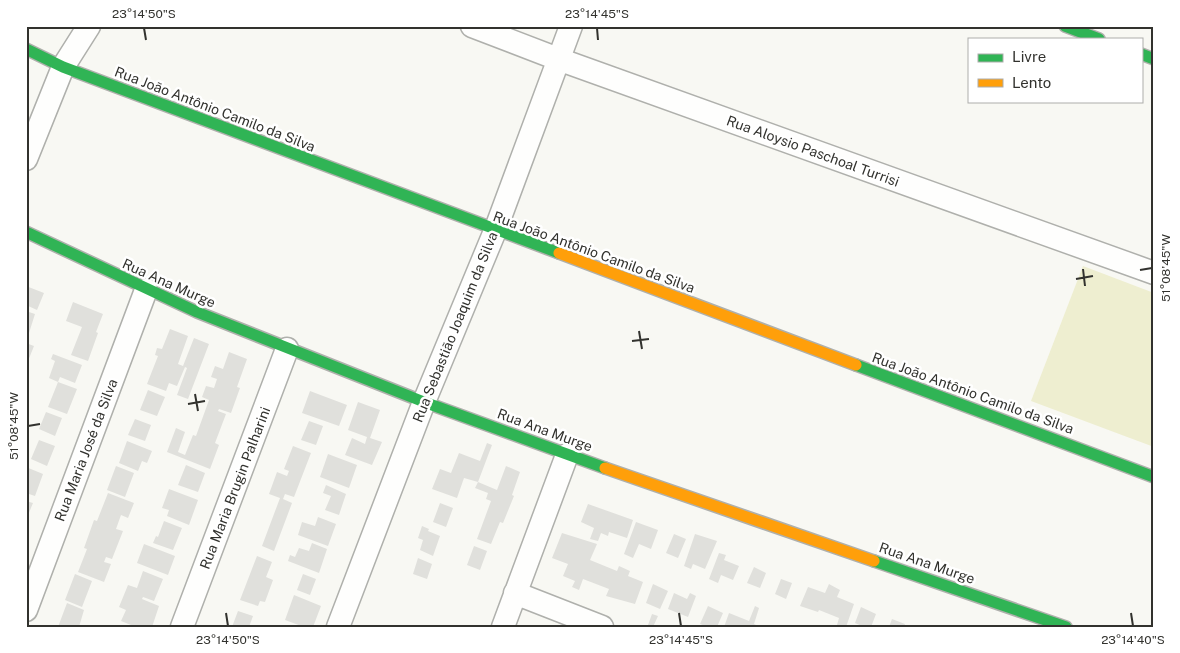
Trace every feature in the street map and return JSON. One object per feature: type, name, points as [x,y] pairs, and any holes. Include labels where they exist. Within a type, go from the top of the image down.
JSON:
[{"type":"street","points":[[26,159],[63,68],[89,26]]},
{"type":"street","name":"Rua Aloysio Paschoal Turrisi","points":[[472,26],[558,59],[1154,274]]},
{"type":"street","name":"Rua Sebastião Joaquim da Silva","points":[[338,627],[424,402],[494,230],[571,26]]},
{"type":"street","points":[[1065,26],[1096,38]]},
{"type":"street","name":"Rua João Antônio Camilo da Silva","points":[[26,48],[63,68],[1154,476]]},
{"type":"street","points":[[1142,54],[1154,59]]},
{"type":"street","name":"Rua Ana Murge","points":[[26,232],[196,312],[424,402],[567,455],[1066,627]]},
{"type":"street","name":"Rua Maria José da Silva","points":[[26,610],[146,290]]},
{"type":"street","name":"Rua Maria Brugin Palharini","points":[[182,627],[287,349]]},
{"type":"street","points":[[503,627],[567,455]]},
{"type":"street","points":[[515,593],[602,627]]},
{"type":"green space","points":[[1083,266],[1154,293],[1154,447],[1031,401]]},
{"type":"building","points":[[26,286],[44,293],[37,310],[26,305]]},
{"type":"building","points":[[73,302],[103,314],[88,361],[71,355],[82,327],[66,321]]},
{"type":"building","points":[[26,311],[35,314],[29,333],[26,332]]},
{"type":"building","points":[[170,329],[188,336],[178,364],[183,366],[194,338],[209,344],[188,399],[177,395],[187,368],[185,367],[177,386],[169,383],[166,391],[147,384],[158,356],[155,355],[157,348],[162,349]]},
{"type":"building","points":[[26,343],[34,346],[26,366]]},
{"type":"building","points":[[229,352],[247,359],[237,387],[240,388],[231,413],[219,409],[218,411],[226,414],[215,443],[219,445],[210,469],[167,452],[176,428],[185,432],[178,452],[185,455],[193,435],[196,436],[209,400],[202,397],[206,386],[214,388],[217,379],[211,377],[215,366],[223,369]]},
{"type":"building","points":[[53,354],[82,365],[75,383],[60,377],[58,382],[49,378],[55,361],[51,359]]},
{"type":"building","points":[[58,382],[77,389],[67,414],[48,407]]},
{"type":"building","points":[[148,390],[165,397],[157,416],[140,410]]},
{"type":"building","points":[[310,391],[347,405],[339,426],[302,413]]},
{"type":"building","points":[[358,402],[380,410],[370,438],[382,442],[372,465],[345,455],[352,438],[365,444],[367,437],[348,430]]},
{"type":"building","points":[[46,412],[62,418],[55,436],[39,429]]},
{"type":"building","points":[[135,419],[151,425],[145,441],[128,435]]},
{"type":"building","points":[[309,421],[323,426],[316,445],[301,440]]},
{"type":"building","points":[[39,440],[55,446],[47,466],[31,459]]},
{"type":"building","points":[[127,441],[152,451],[147,463],[142,461],[138,471],[119,463]]},
{"type":"building","points":[[487,443],[492,445],[478,482],[464,478],[457,498],[432,489],[440,469],[451,473],[459,453],[480,461]]},
{"type":"building","points":[[293,446],[311,453],[294,497],[285,494],[283,499],[292,503],[274,551],[262,546],[280,498],[269,494],[277,472],[287,476],[289,471],[284,469]]},
{"type":"building","points":[[328,454],[357,465],[349,488],[320,477]]},
{"type":"building","points":[[186,465],[205,473],[198,492],[178,485]]},
{"type":"building","points":[[116,466],[134,473],[125,497],[107,490]]},
{"type":"building","points":[[506,466],[520,472],[512,495],[514,496],[503,523],[500,522],[491,544],[477,539],[491,501],[486,499],[488,493],[475,488],[478,482],[497,490]]},
{"type":"building","points":[[26,467],[43,474],[35,496],[26,493]]},
{"type":"building","points":[[326,485],[346,494],[339,515],[325,510],[331,496],[323,493]]},
{"type":"building","points":[[169,489],[198,500],[189,525],[167,516],[169,510],[162,508]]},
{"type":"building","points":[[108,493],[134,503],[128,518],[121,515],[116,529],[123,531],[112,559],[106,557],[104,562],[111,564],[104,582],[78,572],[87,549],[84,548],[94,520],[97,521]]},
{"type":"building","points":[[26,501],[33,503],[26,520]]},
{"type":"building","points":[[440,503],[453,508],[446,527],[433,522]]},
{"type":"building","points":[[588,504],[633,520],[627,538],[609,532],[608,536],[601,533],[598,541],[590,539],[594,528],[581,522]]},
{"type":"building","points":[[318,517],[336,524],[328,546],[298,535],[302,522],[315,526]]},
{"type":"building","points":[[164,521],[182,528],[173,550],[153,543],[156,536],[158,537]]},
{"type":"building","points":[[636,522],[658,530],[651,549],[639,544],[633,558],[624,554]]},
{"type":"building","points":[[422,526],[440,536],[433,556],[420,550],[423,540],[418,538]]},
{"type":"building","points":[[562,533],[597,544],[590,560],[617,571],[619,566],[630,571],[628,576],[643,582],[635,604],[606,596],[609,589],[583,579],[579,590],[572,587],[575,581],[563,576],[568,564],[552,558]]},
{"type":"building","points":[[674,534],[686,539],[678,558],[666,553]]},
{"type":"building","points":[[695,534],[717,541],[705,569],[693,564],[691,569],[684,566]]},
{"type":"building","points":[[312,543],[327,549],[319,573],[288,561],[290,555],[295,557],[299,548],[309,551]]},
{"type":"building","points":[[144,544],[175,556],[168,575],[137,563]]},
{"type":"building","points":[[474,546],[487,551],[480,570],[467,565]]},
{"type":"building","points":[[719,553],[726,555],[724,560],[739,566],[733,580],[721,575],[718,583],[709,579]]},
{"type":"building","points":[[257,556],[272,562],[266,577],[273,580],[265,602],[260,601],[258,606],[240,600]]},
{"type":"building","points":[[418,558],[432,564],[427,579],[413,574]]},
{"type":"building","points":[[754,567],[766,573],[760,588],[747,583]]},
{"type":"building","points":[[143,571],[163,579],[154,601],[143,597],[142,599],[159,606],[152,627],[136,627],[121,621],[126,610],[119,607],[128,585],[137,588]]},
{"type":"building","points":[[75,574],[92,581],[82,607],[65,600]]},
{"type":"building","points":[[303,574],[316,579],[310,595],[297,590]]},
{"type":"building","points":[[781,579],[792,583],[786,599],[775,594]]},
{"type":"building","points":[[653,584],[668,591],[660,609],[646,603]]},
{"type":"building","points":[[829,584],[840,590],[837,597],[854,604],[846,627],[837,625],[839,618],[819,610],[818,612],[800,606],[808,587],[825,593]]},
{"type":"building","points":[[674,593],[687,599],[690,593],[696,596],[688,617],[668,609]]},
{"type":"building","points":[[294,595],[321,606],[313,627],[304,627],[285,620]]},
{"type":"building","points":[[67,603],[84,610],[79,627],[58,627]]},
{"type":"building","points":[[708,606],[723,613],[717,627],[708,627],[700,624]]},
{"type":"building","points":[[755,606],[759,608],[754,624],[760,627],[724,627],[729,613],[749,621]]},
{"type":"building","points":[[861,607],[876,614],[871,627],[864,627],[855,623]]},
{"type":"building","points":[[238,611],[253,616],[249,627],[232,627]]},
{"type":"building","points":[[652,614],[658,616],[653,627],[648,625]]},
{"type":"building","points":[[892,619],[905,624],[904,627],[889,627]]},
{"type":"traffic: fast","points":[[1065,26],[1096,38]]},
{"type":"traffic: fast","points":[[26,49],[63,67],[559,253]]},
{"type":"traffic: fast","points":[[1142,54],[1154,59]]},
{"type":"traffic: fast","points":[[26,232],[197,312],[424,402],[605,468]]},
{"type":"traffic: fast","points":[[856,365],[1154,477]]},
{"type":"traffic: fast","points":[[874,561],[1066,627]]},
{"type":"traffic: slow","points":[[559,253],[856,365]]},
{"type":"traffic: slow","points":[[605,468],[874,561]]}]
